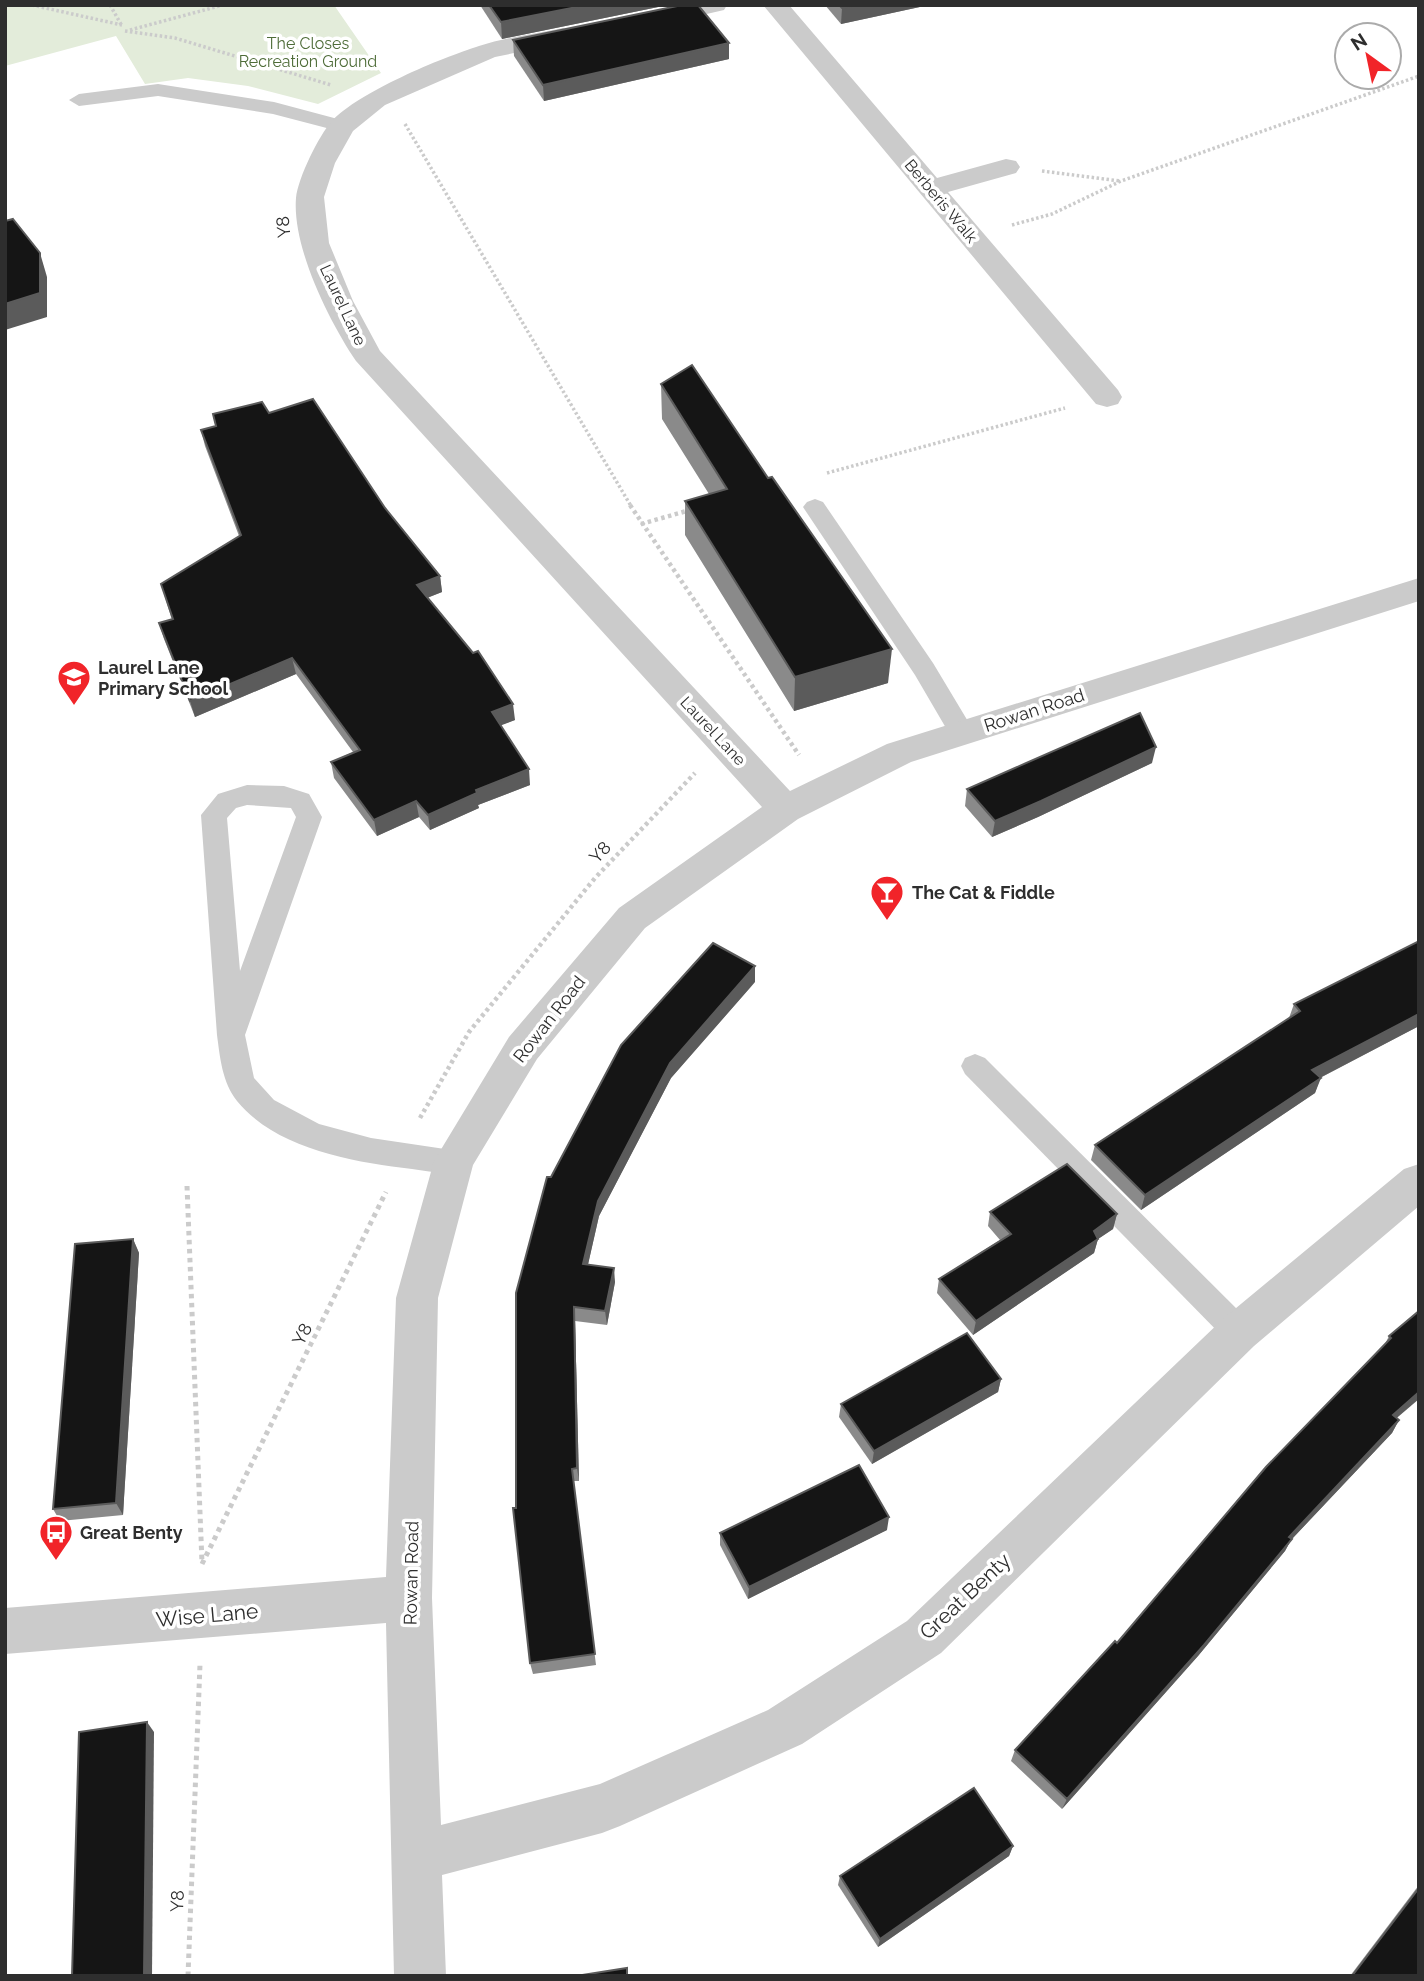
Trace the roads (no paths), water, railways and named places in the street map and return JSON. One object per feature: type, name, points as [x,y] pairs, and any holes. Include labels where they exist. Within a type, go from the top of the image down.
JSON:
[{"type":"street","points":[[628,23],[715,5]]},
{"type":"street","name":"Berberis Walk","points":[[775,5],[1107,397]]},
{"type":"street","name":"Laurel Lane","points":[[590,30],[488,51],[376,99],[336,124],[310,197],[315,243],[338,301],[367,355],[785,809]]},
{"type":"street","points":[[930,189],[1006,167]]},
{"type":"street","name":"Rowan Road","points":[[420,1976],[410,1598],[417,1298],[454,1161],[523,1048],[632,918],[785,809],[899,753],[1419,589]]},
{"type":"street","name":"Great Benty","points":[[417,1856],[603,1808],[785,1727],[924,1637],[1239,1332],[1419,1181]]},
{"type":"street","name":"Wise Lane","points":[[5,1631],[410,1598]]},
{"type":"lane","points":[[79,100],[158,90],[274,108],[336,124]]},
{"type":"lane","points":[[815,507],[924,669],[962,733]]},
{"type":"lane","points":[[231,1035],[309,817],[300,801],[284,796],[247,794],[227,801],[214,815],[231,1035],[244,1089],[257,1104],[279,1119],[343,1144],[402,1156],[454,1161]]},
{"type":"lane","points":[[975,1066],[1239,1332]]},
{"type":"place","name":"Laurel Lane Primary School","points":[[74,707]]},
{"type":"place","name":"The Cat & Fiddle","points":[[887,922]]},
{"type":"place","name":"Great Benty","points":[[56,1562]]},
{"type":"park label","name":"The Closes Recreation Ground","points":[[308,52]]}]
